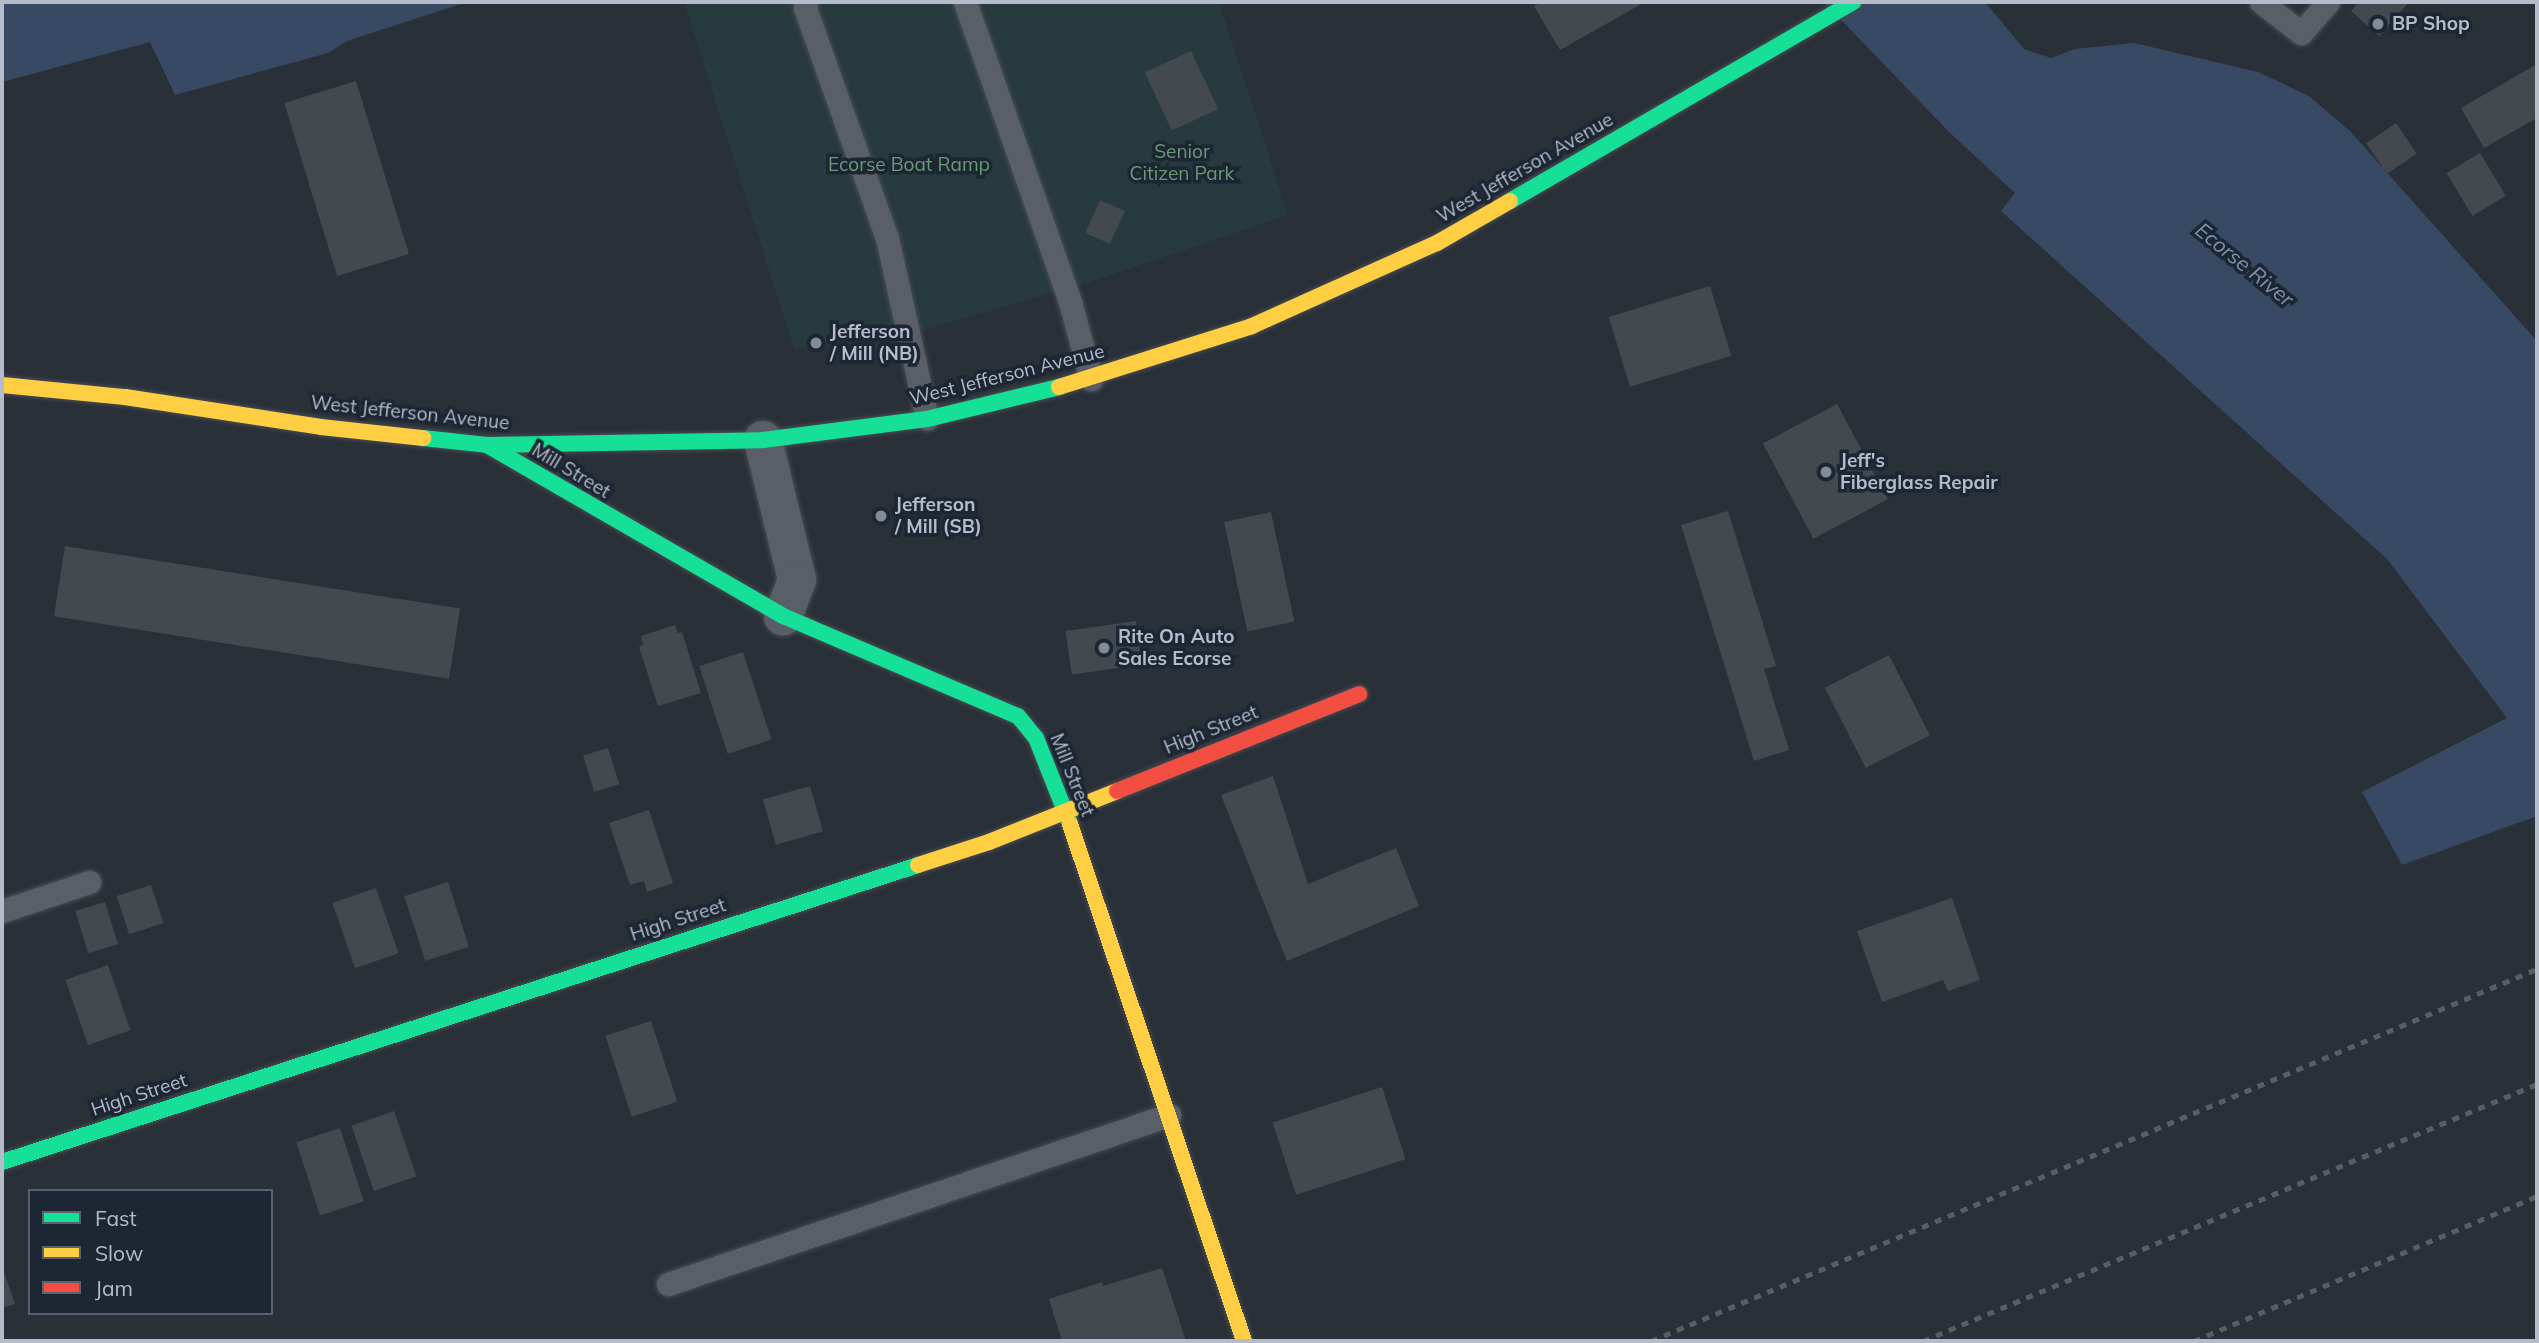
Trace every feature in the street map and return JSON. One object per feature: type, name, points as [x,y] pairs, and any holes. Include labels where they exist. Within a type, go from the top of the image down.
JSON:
[{"type":"street","name":"West Jefferson Avenue","points":[[2,385],[125,397],[321,427],[487,445],[763,440],[927,419],[1091,379],[1252,326],[1437,243],[1853,2]]},
{"type":"street","points":[[763,440],[797,580],[783,617]]},
{"type":"street","name":"Mill Street","points":[[487,445],[783,617],[1018,716],[1036,738],[1086,865],[1244,1341]]},
{"type":"street","name":"High Street","points":[[2,1162],[989,842],[1359,694]]},
{"type":"lane","points":[[806,2],[887,238],[927,419]]},
{"type":"lane","points":[[964,2],[1070,302],[1091,379]]},
{"type":"lane","points":[[2261,2],[2301,33],[2328,2]]},
{"type":"lane","points":[[2,911],[89,882]]},
{"type":"lane","points":[[668,1284],[1169,1115]]},
{"type":"green space","name":"Ecorse Boat Ramp","points":[[684,2],[1219,2],[1288,215],[1090,282],[898,337],[794,349]]},
{"type":"water","points":[[2,2],[467,2],[347,41],[328,53],[175,95],[150,42],[2,82]]},
{"type":"water","name":"Ecorse River","points":[[1824,2],[1985,2],[2024,49],[2051,58],[2075,49],[2134,43],[2258,72],[2309,96],[2350,131],[2537,341],[2537,816],[2402,865],[2362,792],[2507,718],[2387,559],[2001,211],[2015,193],[1949,132]]},
{"type":"building","points":[[1542,2],[1645,2],[1560,50],[1534,6]]},
{"type":"building","name":"BP Shop","points":[[2359,2],[2409,2],[2379,36],[2351,11]]},
{"type":"building","points":[[1191,51],[1218,109],[1172,131],[1145,73]]},
{"type":"building","points":[[2537,64],[2537,118],[2484,148],[2461,108]]},
{"type":"building","points":[[356,81],[409,254],[337,276],[284,103]]},
{"type":"building","points":[[2396,123],[2417,154],[2387,174],[2366,143]]},
{"type":"building","points":[[2480,153],[2506,196],[2472,216],[2447,173]]},
{"type":"building","points":[[1100,200],[1125,211],[1110,244],[1085,233]]},
{"type":"building","points":[[1710,286],[1731,356],[1630,387],[1609,317]]},
{"type":"building","name":"Jeff's Fiberglass Repair","points":[[1837,404],[1888,499],[1814,539],[1763,443]]},
{"type":"building","points":[[1728,511],[1776,666],[1764,669],[1789,750],[1754,761],[1681,525]]},
{"type":"building","points":[[1271,512],[1294,622],[1247,632],[1224,522]]},
{"type":"building","points":[[65,546],[460,609],[449,679],[54,616]]},
{"type":"building","name":"Rite On Auto Sales Ecorse","points":[[1136,621],[1142,665],[1072,674],[1066,631]]},
{"type":"building","points":[[675,625],[678,633],[682,632],[701,693],[658,706],[639,647],[643,645],[641,636]]},
{"type":"building","points":[[743,652],[771,739],[728,754],[699,666]]},
{"type":"building","points":[[1889,655],[1930,735],[1866,768],[1825,688]]},
{"type":"building","points":[[608,748],[619,784],[594,792],[583,756]]},
{"type":"building","points":[[1273,776],[1308,884],[1396,848],[1419,906],[1287,961],[1221,795]]},
{"type":"building","points":[[810,786],[823,831],[776,845],[763,800]]},
{"type":"building","points":[[649,810],[673,883],[647,892],[644,881],[630,885],[609,823]]},
{"type":"building","points":[[448,882],[469,947],[425,961],[404,896]]},
{"type":"building","points":[[151,885],[163,923],[129,934],[117,896]]},
{"type":"building","points":[[376,888],[398,953],[355,968],[333,903]]},
{"type":"building","points":[[1952,898],[1980,980],[1948,991],[1943,980],[1882,1002],[1857,931]]},
{"type":"building","points":[[105,902],[118,944],[88,953],[75,911]]},
{"type":"building","points":[[108,965],[130,1030],[88,1045],[65,980]]},
{"type":"building","points":[[651,1021],[677,1102],[632,1117],[605,1036]]},
{"type":"building","points":[[1382,1087],[1405,1159],[1296,1195],[1273,1123]]},
{"type":"building","points":[[394,1111],[416,1176],[374,1191],[351,1126]]},
{"type":"building","points":[[340,1128],[364,1201],[320,1215],[296,1142]]},
{"type":"building","points":[[2,1266],[15,1304],[2,1308]]},
{"type":"building","points":[[1162,1268],[1186,1341],[1062,1341],[1049,1299],[1102,1282],[1103,1286]]},
{"type":"railway","points":[[1651,1341],[2537,969]]},
{"type":"railway","points":[[1923,1341],[2537,1084]]},
{"type":"railway","points":[[2194,1341],[2537,1196]]},
{"type":"traffic: fast","points":[[1510,201],[1853,2]]},
{"type":"traffic: fast","points":[[423,438],[487,445],[763,440],[927,419],[1059,387]]},
{"type":"traffic: fast","points":[[487,445],[783,616],[1018,716],[1036,738],[1070,824]]},
{"type":"traffic: fast","points":[[2,1162],[918,865]]},
{"type":"traffic: slow","points":[[1059,387],[1252,326],[1437,243],[1510,201]]},
{"type":"traffic: slow","points":[[2,385],[125,397],[321,427],[423,438]]},
{"type":"traffic: slow","points":[[918,865],[989,842],[1117,791]]},
{"type":"traffic: slow","points":[[1070,824],[1244,1341]]},
{"type":"traffic: jam","points":[[1117,791],[1359,694]]},
{"type":"place","name":"BP Shop","points":[[2378,24]]},
{"type":"place","name":"Jefferson / Mill (NB)","points":[[816,343]]},
{"type":"place","name":"Jeff's Fiberglass Repair","points":[[1826,472]]},
{"type":"place","name":"Jefferson / Mill (SB)","points":[[881,516]]},
{"type":"place","name":"Rite On Auto Sales Ecorse","points":[[1104,648]]},
{"type":"park label","name":"Senior Citizen Park","points":[[1182,163]]}]
